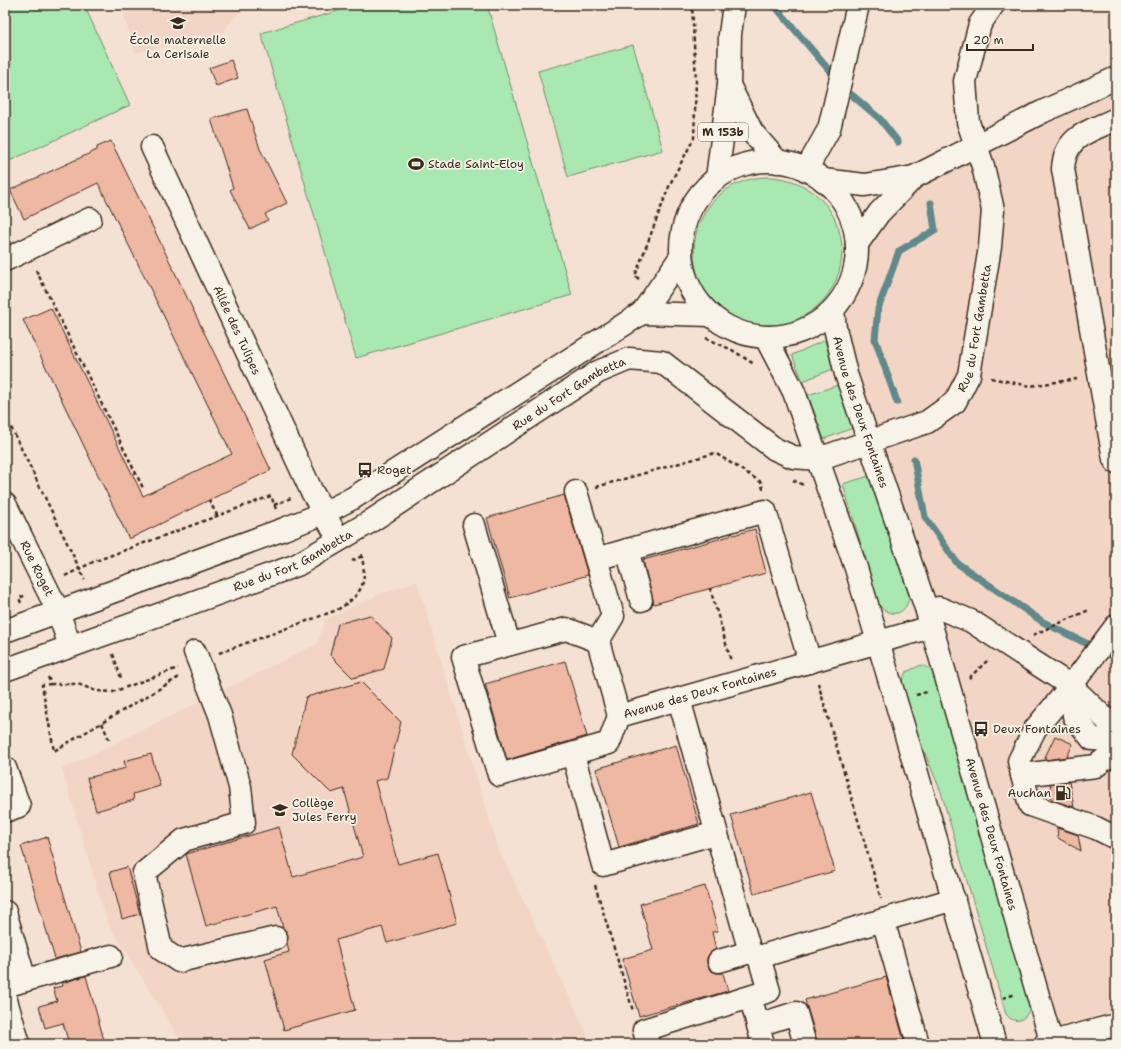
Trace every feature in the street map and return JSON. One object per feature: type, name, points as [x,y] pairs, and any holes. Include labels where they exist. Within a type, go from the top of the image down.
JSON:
[{"type":"main road","name":"M 153b","points":[[717,178],[729,85],[730,34],[734,5]]},
{"type":"main road","points":[[815,175],[829,129],[858,5]]},
{"type":"main road","name":"Rue du Fort Gambetta","points":[[5,670],[45,667],[70,646],[297,565],[339,540],[598,372],[629,359],[662,362],[775,448],[793,457],[818,459],[926,422],[955,402],[969,374],[990,246],[993,210],[983,166],[968,122],[965,81],[980,24],[1002,10]]},
{"type":"main road","points":[[857,244],[880,213],[914,177],[976,144],[1116,78]]},
{"type":"main road","name":"M 153b","points":[[729,85],[752,132],[778,162]]},
{"type":"main road","points":[[1115,460],[1063,169],[1064,155],[1069,144],[1078,137],[1116,119]]},
{"type":"main road","name":"Allée des Tulipes","points":[[152,147],[311,490],[339,540]]},
{"type":"main road","points":[[815,175],[840,198],[852,220],[857,244],[856,261],[852,278],[844,295],[833,310],[817,323],[792,334],[766,338],[736,331],[710,316],[695,299],[686,280],[680,258],[681,235],[688,213],[700,194],[717,178],[736,168],[756,162],[778,162],[792,165],[815,175],[865,185],[914,177]]},
{"type":"main road","points":[[5,260],[90,219]]},
{"type":"main road","points":[[5,631],[284,529],[324,513],[359,494],[642,313],[680,258]]},
{"type":"main road","name":"Avenue des Deux Fontaines","points":[[833,310],[835,328],[846,374],[929,619],[1036,988],[1049,1043]]},
{"type":"main road","points":[[642,313],[710,316]]},
{"type":"main road","points":[[766,338],[794,392],[856,568],[954,899],[995,1044]]},
{"type":"main road","points":[[576,492],[613,616],[598,641],[566,629],[463,657],[498,775],[609,743],[619,716]]},
{"type":"main road","name":"Rue Roget","points":[[5,504],[58,611],[70,646]]},
{"type":"main road","points":[[596,559],[765,511],[811,661]]},
{"type":"main road","points":[[474,525],[509,644]]},
{"type":"main road","points":[[627,550],[641,600]]},
{"type":"main road","points":[[929,619],[938,608],[971,621],[1075,681],[1116,728]]},
{"type":"main road","name":"Avenue des Deux Fontaines","points":[[598,641],[619,716],[878,642],[929,619]]},
{"type":"main road","points":[[1116,626],[1075,681],[1036,729],[1019,761],[1030,805],[1096,828],[1116,838]]},
{"type":"main road","points":[[197,656],[220,715],[240,787],[244,823],[184,840],[144,873],[161,949],[179,960],[276,938]]},
{"type":"main road","points":[[1075,681],[1074,716],[1092,739],[1116,740]]},
{"type":"main road","points":[[646,1037],[770,991],[754,954],[716,833],[679,699]]},
{"type":"main road","points":[[1022,775],[1096,766],[1116,750]]},
{"type":"main road","points":[[573,754],[603,866],[716,833]]},
{"type":"main road","points":[[5,768],[19,806],[5,811]]},
{"type":"main road","points":[[719,961],[754,954],[885,920],[954,899]]},
{"type":"main road","points":[[5,912],[15,983],[111,956]]},
{"type":"main road","points":[[885,920],[918,1044]]},
{"type":"main road","points":[[5,997],[19,1044]]},
{"type":"main road","points":[[750,998],[761,1034],[796,1013],[805,1044]]},
{"type":"main road","points":[[1049,1043],[1116,1025]]},
{"type":"path","points":[[640,280],[635,276],[670,184],[694,138],[696,81],[692,5]]},
{"type":"path","points":[[1002,10],[1019,5]]},
{"type":"path","points":[[26,250],[144,490]]},
{"type":"path","points":[[704,337],[732,350],[756,365]]},
{"type":"path","points":[[969,374],[1030,386],[1100,376]]},
{"type":"path","points":[[5,415],[80,568]]},
{"type":"path","points":[[576,492],[715,452],[760,482],[765,499],[765,511]]},
{"type":"path","points":[[791,480],[809,487]]},
{"type":"path","points":[[28,622],[19,598],[44,585],[93,562],[271,496],[284,529]]},
{"type":"path","points":[[209,500],[218,516]]},
{"type":"path","points":[[197,656],[184,674],[54,751],[42,685],[78,684],[96,691],[113,692],[197,656],[337,610],[354,599],[361,587],[365,569],[360,546]]},
{"type":"path","points":[[348,563],[362,556]]},
{"type":"path","points":[[710,588],[737,683]]},
{"type":"path","points":[[1027,637],[1089,610]]},
{"type":"path","points":[[106,656],[112,654],[121,678]]},
{"type":"path","points":[[811,661],[885,920]]},
{"type":"path","points":[[45,667],[50,684]]},
{"type":"path","points":[[45,667],[55,674]]},
{"type":"path","points":[[102,723],[110,742]]},
{"type":"path","points":[[603,866],[592,876],[635,1018],[646,1037]]},
{"type":"path","points":[[984,1004],[1036,988]]},
{"type":"shaded area","name":"École maternelle La Cerisaie","points":[[121,5],[266,5],[239,13],[222,33],[135,53]]},
{"type":"shaded area","points":[[1116,78],[1116,1044],[1052,1044],[833,310],[844,295],[852,278],[856,261],[857,244],[914,177]]},
{"type":"shaded area","name":"Collège Jules Ferry","points":[[417,581],[499,850],[592,1044],[183,1044],[107,922],[62,769],[317,644],[325,620],[378,595]]},
{"type":"green space","points":[[5,5],[84,5],[130,105],[5,163]]},
{"type":"green space","name":"Stade Saint-Eloy","points":[[359,5],[487,5],[572,295],[356,358],[261,33]]},
{"type":"green space","points":[[633,45],[663,150],[568,177],[538,71]]},
{"type":"green space","points":[[768,177],[782,179],[803,186],[815,194],[825,204],[836,223],[842,251],[840,265],[833,286],[825,298],[815,308],[796,319],[768,325],[754,323],[733,316],[721,308],[711,298],[700,279],[694,251],[696,237],[703,216],[711,204],[721,194],[740,183]]},
{"type":"green space","points":[[825,340],[833,369],[803,381],[792,355]]},
{"type":"green space","points":[[838,385],[853,428],[824,439],[808,395]]},
{"type":"green space","points":[[869,476],[909,595],[906,607],[898,613],[884,610],[879,605],[843,484]]},
{"type":"green space","points":[[921,665],[929,668],[934,674],[1030,1007],[1026,1015],[1020,1020],[1013,1020],[1006,1014],[941,792],[919,739],[904,692],[902,680],[906,672]]},
{"type":"building","points":[[231,60],[238,78],[216,86],[209,68]]},
{"type":"building","points":[[247,109],[260,149],[287,203],[265,214],[268,220],[250,229],[230,190],[233,188],[211,119]]},
{"type":"building","points":[[111,141],[271,470],[129,539],[23,320],[51,308],[143,496],[232,454],[98,183],[24,219],[10,190],[97,150],[97,147]]},
{"type":"building","points":[[564,495],[588,575],[510,598],[487,518]]},
{"type":"building","points":[[755,529],[766,573],[654,604],[643,560]]},
{"type":"building","points":[[370,615],[392,638],[384,669],[353,678],[330,655],[338,624]]},
{"type":"building","points":[[565,661],[587,736],[507,760],[485,684]]},
{"type":"building","points":[[361,682],[401,722],[387,778],[375,781],[398,864],[438,853],[457,923],[387,943],[382,927],[336,940],[355,1010],[284,1030],[265,959],[289,952],[287,943],[288,935],[283,928],[277,906],[206,926],[186,854],[279,827],[293,877],[363,857],[344,789],[331,793],[292,754],[306,697]]},
{"type":"building","points":[[1055,736],[1073,744],[1067,757],[1046,760],[1045,757]]},
{"type":"building","points":[[676,745],[699,824],[619,847],[596,769]]},
{"type":"building","points":[[151,754],[160,786],[133,794],[134,800],[96,811],[87,778],[126,768],[124,761]]},
{"type":"building","points":[[1069,782],[1074,807],[1052,800],[1050,784]]},
{"type":"building","points":[[811,792],[835,871],[754,894],[731,815]]},
{"type":"building","points":[[1057,828],[1078,835],[1081,851],[1058,838]]},
{"type":"building","points":[[47,837],[81,952],[55,959],[21,846]]},
{"type":"building","points":[[127,867],[140,914],[122,919],[110,872]]},
{"type":"building","points":[[705,886],[718,931],[712,932],[716,949],[710,953],[707,958],[707,964],[710,970],[716,973],[723,973],[728,991],[639,1016],[622,959],[653,950],[640,904]]},
{"type":"building","points":[[86,976],[104,1040],[98,1041],[99,1044],[69,1044],[63,1023],[45,1028],[39,1006],[57,1001],[53,988],[63,986],[62,983]]},
{"type":"building","points":[[886,977],[905,1044],[818,1044],[805,1000]]},
{"type":"waterway","points":[[774,5],[834,76]]},
{"type":"waterway","points":[[852,95],[880,119],[898,142]]},
{"type":"waterway","points":[[897,402],[875,339],[878,309],[899,251],[935,230],[931,203]]},
{"type":"waterway","points":[[914,459],[925,517],[957,563],[1043,622],[1116,658]]},
{"type":"place","name":"École maternelle La Cerisaie","points":[[178,23]]},
{"type":"place","name":"Stade Saint-Eloy","points":[[416,164]]},
{"type":"place","name":"Roget","points":[[365,470]]},
{"type":"place","name":"Deux Fontaines","points":[[981,729]]},
{"type":"place","name":"Auchan","points":[[1063,793]]},
{"type":"place","name":"Collège Jules Ferry","points":[[280,810]]}]
